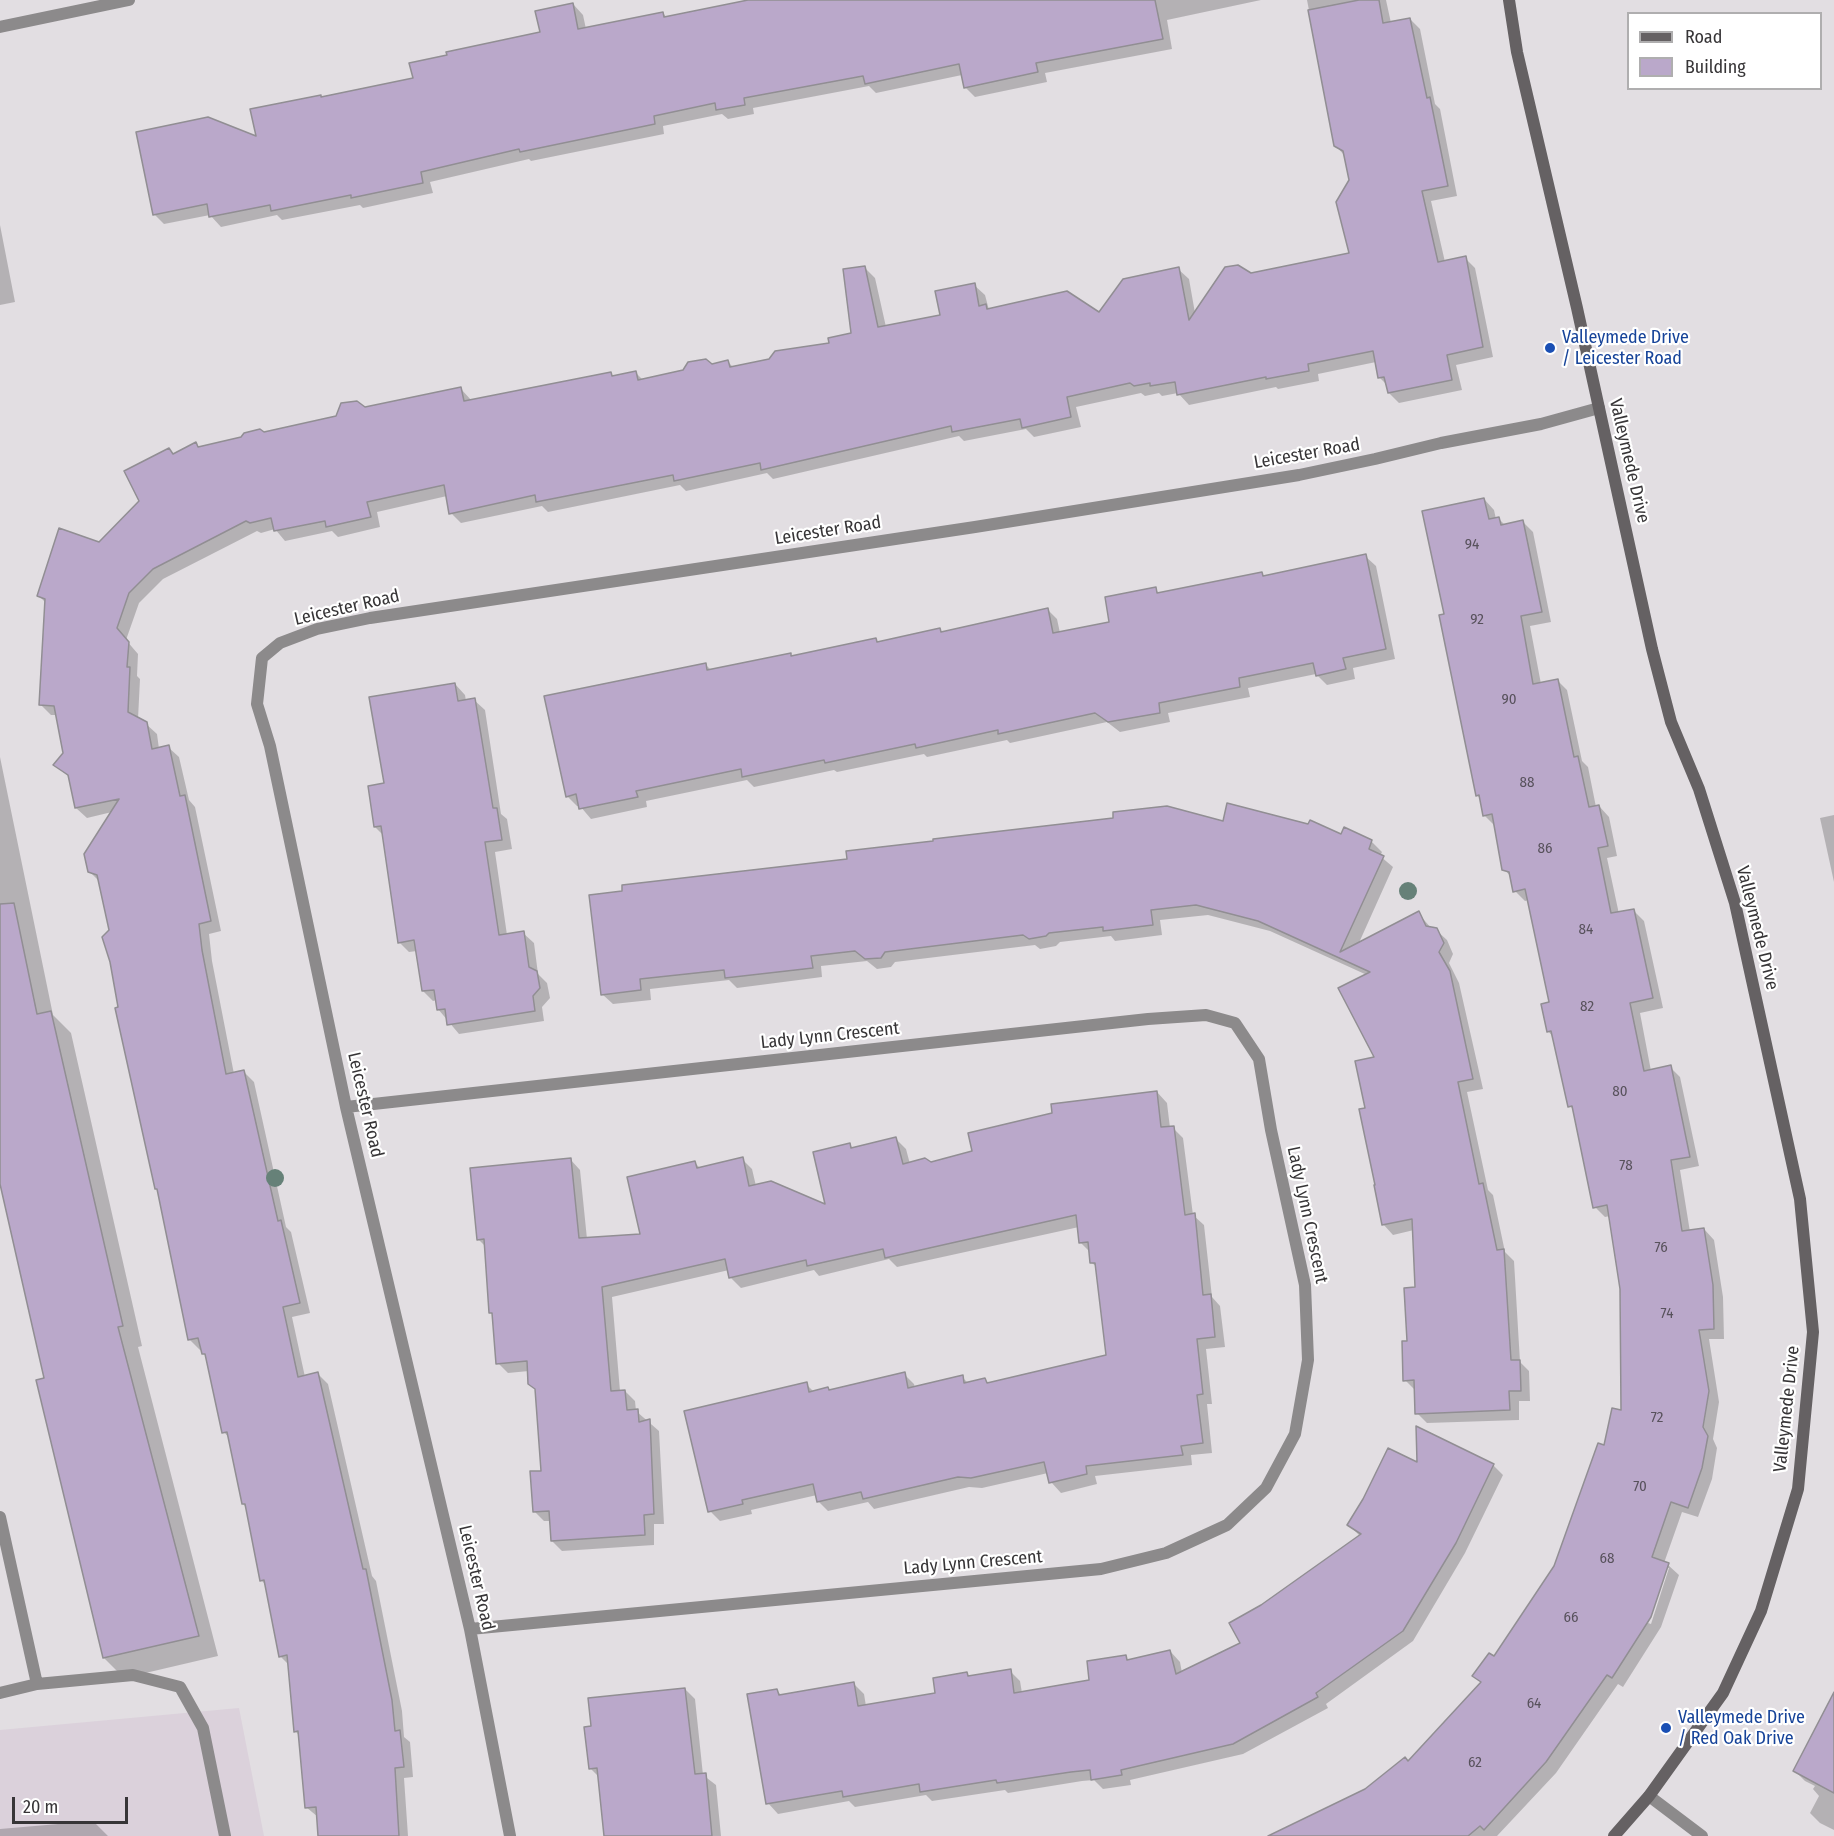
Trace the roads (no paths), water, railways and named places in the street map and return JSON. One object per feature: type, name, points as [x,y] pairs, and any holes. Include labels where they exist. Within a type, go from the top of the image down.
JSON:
[{"type":"street","points":[[0,27],[129,0]]},
{"type":"street","name":"Valleymede Drive","points":[[1509,0],[1518,52],[1652,649],[1671,722],[1699,789],[1735,903],[1800,1199],[1813,1332],[1798,1489],[1761,1611],[1723,1694],[1649,1796],[1614,1836]]},
{"type":"street","name":"Leicester Road","points":[[510,1836],[470,1629],[346,1107],[270,746],[256,704],[262,658],[280,643],[317,630],[370,618],[1299,475],[1441,443],[1541,424],[1599,408]]},
{"type":"street","name":"Lady Lynn Crescent","points":[[346,1107],[1148,1019],[1206,1015],[1235,1023],[1259,1059],[1271,1130],[1305,1285],[1308,1360],[1295,1434],[1266,1488],[1227,1525],[1166,1553],[1101,1569],[470,1629]]},
{"type":"street","points":[[0,1517],[37,1684]]},
{"type":"street","points":[[0,1693],[37,1684],[133,1674],[180,1686],[203,1728],[225,1836]]},
{"type":"street","points":[[1649,1796],[1702,1836]]},
{"type":"place","name":"Valleymede Drive / Leicester Road","points":[[1550,348]]},
{"type":"place","name":"Valleymede Drive / Red Oak Drive","points":[[1666,1728]]}]
